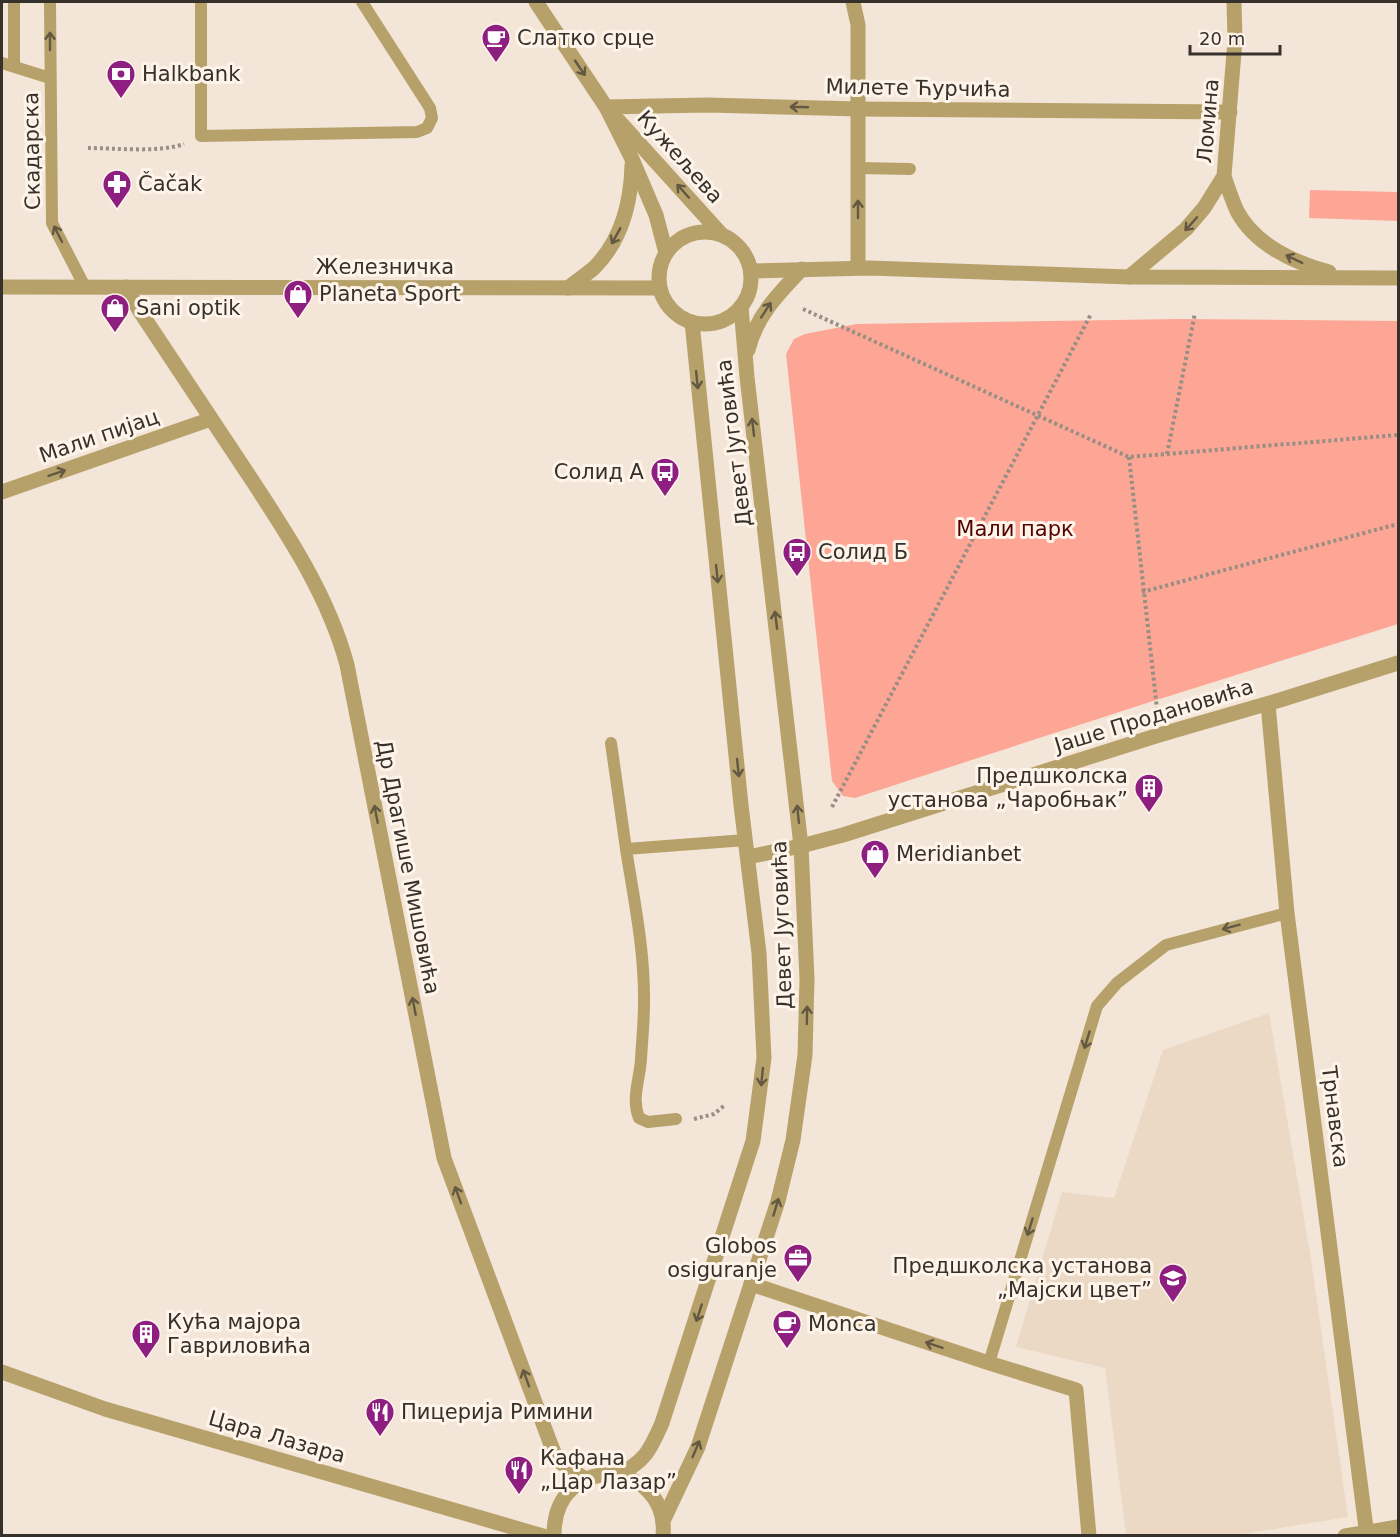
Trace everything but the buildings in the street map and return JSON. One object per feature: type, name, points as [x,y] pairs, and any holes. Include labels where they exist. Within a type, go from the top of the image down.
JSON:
[{"type":"street","name":"Кужељева","points":[[536,2],[606,107],[656,215],[666,253]]},
{"type":"street","points":[[853,2],[858,25],[858,267]]},
{"type":"street","name":"Ломина","points":[[1129,277],[1186,229],[1204,208],[1224,176],[1235,40],[1234,2]]},
{"type":"street","name":"Милете Ћурчића","points":[[606,107],[707,105],[858,109],[1230,112]]},
{"type":"street","name":"Кужељева","points":[[606,107],[722,235]]},
{"type":"street","points":[[568,288],[595,267],[613,242],[624,220],[631,192],[632,159]]},
{"type":"street","points":[[1224,176],[1236,210],[1255,234],[1269,246],[1304,264],[1350,277]]},
{"type":"street","points":[[710,232],[722,235],[741,249],[747,259],[751,271],[751,284],[747,296],[741,308],[731,316],[718,322],[705,324],[692,322],[671,309],[664,299],[658,276],[661,264],[674,243],[691,234],[710,232]]},
{"type":"street","points":[[751,271],[858,267],[1129,277],[1398,278]]},
{"type":"street","points":[[745,361],[751,336],[761,318],[771,303],[802,269]]},
{"type":"street","name":"Железничка","points":[[2,287],[660,288]]},
{"type":"street","name":"Др Драгише Мишовића","points":[[126,287],[293,547],[315,586],[341,642],[444,1158],[557,1460],[585,1479]]},
{"type":"street","name":"Девет Југовића","points":[[663,1528],[698,1447],[778,1201],[793,1140],[800,1096],[807,1019],[801,846],[745,361],[741,308]]},
{"type":"street","name":"Девет Југовића","points":[[617,1475],[633,1468],[644,1458],[652,1447],[662,1423],[753,1141],[765,1058],[759,953],[692,322]]},
{"type":"street","name":"Мали пијац","points":[[2,492],[211,419]]},
{"type":"street","name":"Јаше Продановића","points":[[747,857],[801,846],[1398,663]]},
{"type":"street","name":"Трнавска","points":[[1268,704],[1287,912],[1366,1534]]},
{"type":"street","points":[[751,1284],[1076,1390],[1089,1536]]},
{"type":"street","name":"Цара Лазара","points":[[2,1372],[105,1409],[543,1536]]},
{"type":"street","points":[[555,1536],[554,1521],[560,1503],[571,1489],[585,1479],[601,1474],[617,1475],[634,1480],[648,1490],[658,1504],[663,1528]]},
{"type":"street","points":[[1345,1536],[1398,1527]]},
{"type":"lane","name":"Скадарска","points":[[14,2],[14,66],[51,78]]},
{"type":"lane","name":"Скадарска","points":[[50,2],[52,223],[85,286]]},
{"type":"lane","points":[[201,2],[201,136],[417,132],[427,128],[432,118],[430,108],[362,2]]},
{"type":"lane","points":[[2,63],[14,66]]},
{"type":"lane","points":[[858,168],[910,170]]},
{"type":"lane","points":[[611,743],[640,940],[644,1002],[641,1066],[635,1109],[639,1118],[648,1122],[676,1119]]},
{"type":"lane","points":[[626,849],[746,840]]},
{"type":"lane","points":[[989,1363],[1097,1006],[1117,983],[1166,945],[1287,912]]},
{"type":"path","points":[[88,148],[177,147],[201,136]]},
{"type":"path","points":[[803,309],[1129,457],[1398,435]]},
{"type":"path","points":[[1167,454],[1195,313]]},
{"type":"path","points":[[832,807],[1091,314]]},
{"type":"path","points":[[1129,457],[1142,592],[1157,709]]},
{"type":"path","points":[[1142,592],[1398,524]]},
{"type":"path","points":[[676,1119],[700,1119],[714,1114],[725,1105]]},
{"type":"shaded area","name":"Предшколска установа „Мајски цвет”","points":[[1269,1013],[1311,1259],[1348,1517],[1237,1535],[1126,1535],[1105,1368],[1016,1347],[1062,1192],[1114,1198],[1163,1050]]},
{"type":"green space","points":[[1310,190],[1398,192],[1398,221],[1309,218]]},
{"type":"green space","name":"Мали парк","points":[[1180,319],[1398,321],[1398,624],[855,798],[843,796],[832,781],[786,354],[794,339],[805,334],[856,324]]},
{"type":"place","name":"Слатко срце","points":[[496,64]]},
{"type":"place","name":"Halkbank","points":[[121,100]]},
{"type":"place","name":"Čačak","points":[[117,210]]},
{"type":"place","name":"Planeta Sport","points":[[298,320]]},
{"type":"place","name":"Sani optik","points":[[115,334]]},
{"type":"place","name":"Солид А","points":[[665,498]]},
{"type":"place","name":"Солид Б","points":[[797,578]]},
{"type":"place","name":"Предшколска установа „Чаробњак”","points":[[1149,814]]},
{"type":"place","name":"Meridianbet","points":[[875,880]]},
{"type":"place","name":"Globos osiguranje","points":[[798,1284]]},
{"type":"place","name":"Предшколска установа „Мајски цвет”","points":[[1173,1304]]},
{"type":"place","name":"Monca","points":[[787,1350]]},
{"type":"place","name":"Кућа мајора Гавриловића","points":[[146,1360]]},
{"type":"place","name":"Пицерија Римини","points":[[380,1438]]},
{"type":"place","name":"Кафана „Цар Лазар”","points":[[519,1496]]}]
